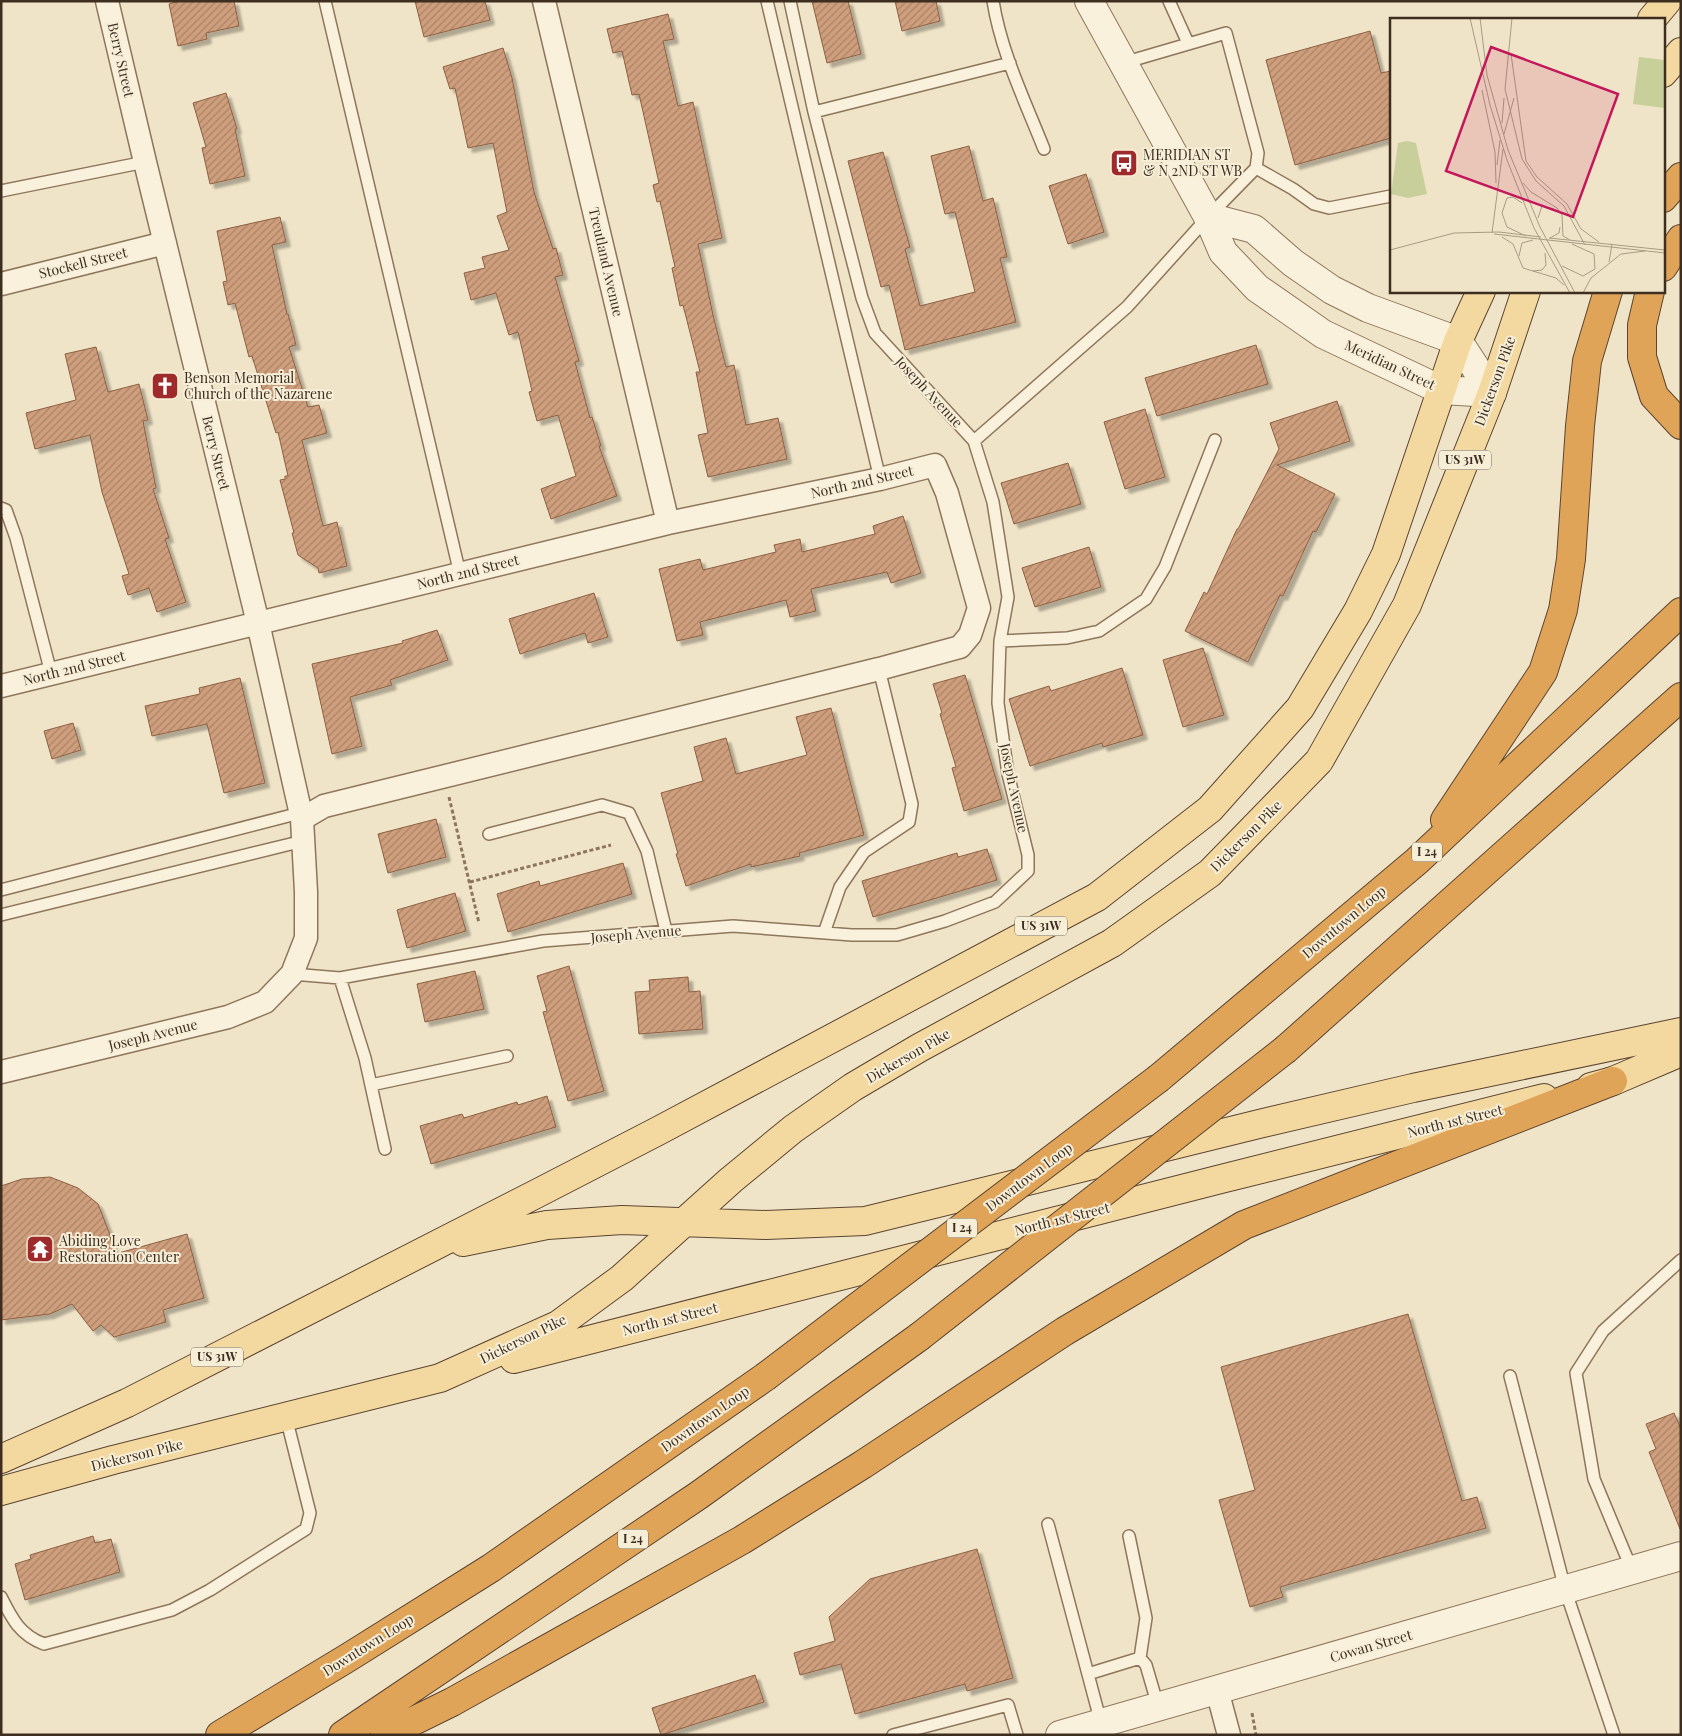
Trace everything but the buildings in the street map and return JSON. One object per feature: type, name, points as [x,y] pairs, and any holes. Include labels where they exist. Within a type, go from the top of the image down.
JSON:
[{"type":"highway","points":[[1664,197],[1681,177]]},
{"type":"highway","points":[[1664,265],[1681,239]]},
{"type":"highway","points":[[1417,861],[1543,672],[1563,610],[1571,559],[1580,426],[1587,361],[1608,292]]},
{"type":"highway","points":[[1650,292],[1642,325],[1642,357],[1654,396],[1681,424]]},
{"type":"highway","name":"Downtown Loop","points":[[220,1735],[491,1568],[765,1377],[1160,1078],[1417,861],[1681,612]]},
{"type":"highway","name":"I 24","points":[[343,1735],[698,1495],[919,1337],[1286,1049],[1681,697]]},
{"type":"highway","points":[[384,1735],[452,1702],[742,1540],[862,1465],[1066,1330],[1244,1225],[1613,1081]]},
{"type":"main road","points":[[1653,18],[1667,1]]},
{"type":"main road","points":[[1664,72],[1681,52]]},
{"type":"main road","name":"US 31W","points":[[1,1459],[128,1403],[658,1131],[1097,896],[1210,809],[1300,708],[1358,611],[1386,554],[1458,341],[1481,292]]},
{"type":"main road","name":"Dickerson Pike","points":[[1,1491],[440,1378],[558,1325],[622,1278],[731,1180],[793,1129],[853,1087],[919,1048],[1112,943],[1210,873],[1319,761],[1407,605],[1492,393],[1526,292]]},
{"type":"main road","points":[[430,1248],[547,1225],[622,1220],[766,1226],[865,1221],[1413,1088],[1681,1032]]},
{"type":"main road","name":"North 1st Street","points":[[440,1378],[1613,1081],[1681,1052]]},
{"type":"street","name":"Berry Street","points":[[107,1],[164,243],[258,623],[301,816]]},
{"type":"street","name":"Treutland Avenue","points":[[544,1],[668,524]]},
{"type":"street","name":"Meridian Street","points":[[1089,1],[1208,217],[1223,252],[1257,288],[1323,334],[1442,390],[1492,393]]},
{"type":"street","points":[[1208,217],[1254,229],[1293,264],[1332,290],[1368,308],[1458,341],[1492,393]]},
{"type":"street","name":"Stockell Street","points":[[1,284],[164,243]]},
{"type":"street","name":"North 2nd Street","points":[[1,686],[668,524],[880,479],[935,465],[947,493],[979,608],[970,635],[960,647],[878,669]]},
{"type":"street","points":[[301,816],[324,806],[878,669]]},
{"type":"street","name":"Joseph Avenue","points":[[1,1072],[228,1017],[265,1002],[292,974],[306,938],[301,816]]},
{"type":"street","name":"Cowan Street","points":[[1060,1735],[1681,1556]]},
{"type":"street","points":[[1217,1690],[1229,1735]]},
{"type":"lane","points":[[324,1],[460,574]]},
{"type":"lane","points":[[766,1],[880,479]]},
{"type":"lane","name":"Joseph Avenue","points":[[292,974],[340,978],[543,941],[733,926],[852,935],[897,935],[945,921],[995,902],[1028,871],[1028,855],[1008,774],[998,703],[1000,641],[1008,597],[993,502],[974,441],[875,333],[862,298],[814,112],[790,1]]},
{"type":"lane","points":[[993,1],[995,14],[1010,63],[1044,149]]},
{"type":"lane","points":[[1169,1],[1188,43]]},
{"type":"lane","points":[[974,441],[1127,307],[1208,217],[1256,168],[1258,153],[1226,32],[1123,63]]},
{"type":"lane","points":[[814,112],[1010,63]]},
{"type":"lane","points":[[1,191],[145,162]]},
{"type":"lane","points":[[1256,168],[1293,189],[1314,204],[1329,208],[1390,196]]},
{"type":"lane","points":[[1000,641],[1066,638],[1099,631],[1146,599],[1165,567],[1215,440]]},
{"type":"lane","points":[[1,508],[6,510],[16,538],[51,673]]},
{"type":"lane","points":[[824,933],[840,887],[864,852],[909,822],[912,804],[878,669]]},
{"type":"lane","points":[[489,834],[602,806],[629,813],[647,851],[666,931]]},
{"type":"lane","points":[[1,890],[301,816]]},
{"type":"lane","points":[[1,915],[303,841]]},
{"type":"lane","points":[[340,978],[365,1058],[385,1149]]},
{"type":"lane","points":[[371,1086],[507,1056]]},
{"type":"lane","points":[[1632,1570],[1594,1479],[1576,1373],[1604,1331],[1681,1260]]},
{"type":"lane","points":[[1510,1376],[1565,1589],[1614,1735]]},
{"type":"lane","points":[[1,1597],[13,1620],[30,1639],[44,1644],[172,1610],[218,1585],[306,1529],[310,1513],[286,1417]]},
{"type":"lane","points":[[1048,1524],[1101,1723]]},
{"type":"lane","points":[[1129,1536],[1146,1618],[1140,1658],[1146,1665],[1158,1706]]},
{"type":"lane","points":[[1088,1674],[1140,1658]]},
{"type":"lane","points":[[893,1735],[1008,1705],[1017,1735]]},
{"type":"path","points":[[448,796],[480,923]]},
{"type":"path","points":[[470,882],[611,846]]},
{"type":"path","points":[[1252,1713],[1256,1735]]},
{"type":"place","name":"MERIDIAN ST & N 2ND ST WB","points":[[1124,163]]},
{"type":"place","name":"Benson Memorial Church of the Nazarene","points":[[165,386]]},
{"type":"place","name":"Abiding Love Restoration Center","points":[[40,1249]]}]
